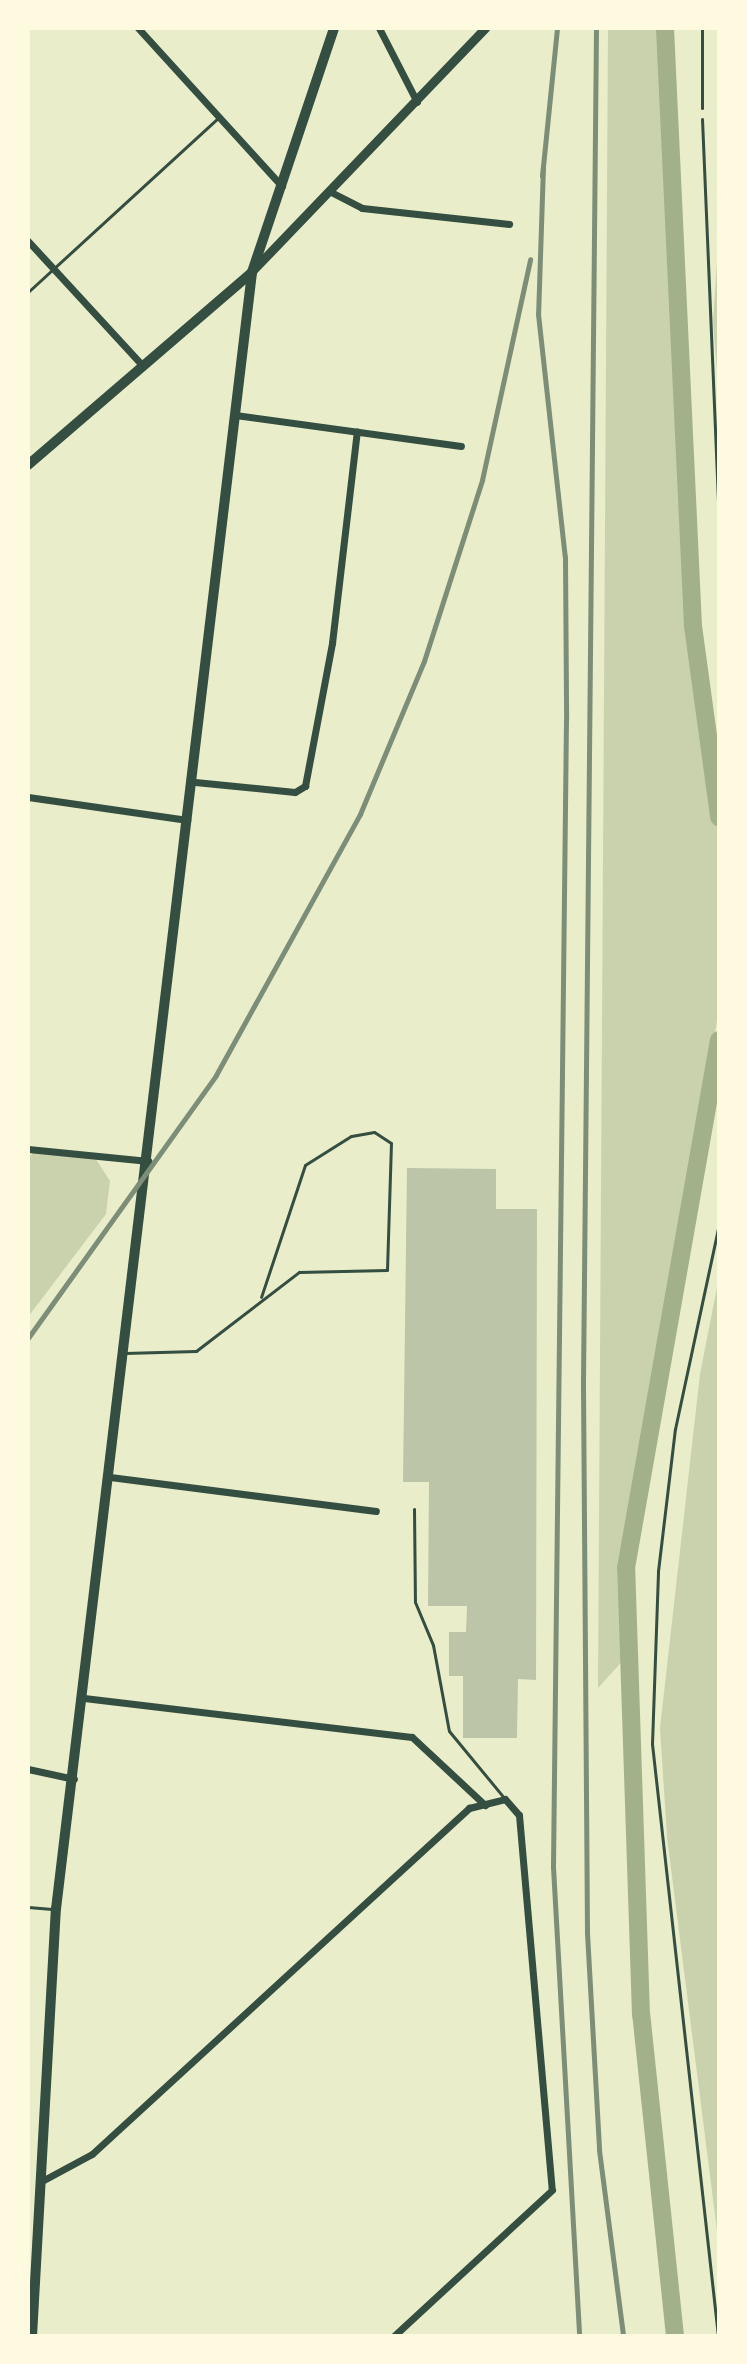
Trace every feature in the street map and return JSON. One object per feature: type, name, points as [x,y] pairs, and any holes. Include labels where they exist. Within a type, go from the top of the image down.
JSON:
[{"type":"main road","points":[[31,2329],[56,1909],[84,1698],[187,820],[195,782],[252,272],[334,28]]},
{"type":"main road","points":[[28,465],[252,272]]},
{"type":"street","points":[[138,28],[282,186]]},
{"type":"street","points":[[379,28],[417,102]]},
{"type":"street","points":[[252,272],[485,28]]},
{"type":"street","points":[[329,191],[362,208],[509,224]]},
{"type":"street","points":[[28,241],[143,366]]},
{"type":"street","points":[[235,415],[461,446]]},
{"type":"street","points":[[195,782],[295,792],[305,786],[332,643],[357,431]]},
{"type":"street","points":[[28,797],[187,820]]},
{"type":"street","points":[[28,1149],[148,1161]]},
{"type":"street","points":[[110,1477],[376,1511]]},
{"type":"street","points":[[84,1698],[412,1737],[485,1805]]},
{"type":"street","points":[[28,1769],[74,1779]]},
{"type":"street","points":[[39,2183],[92,2154],[469,1808],[505,1799],[519,1815],[552,2190],[394,2336]]},
{"type":"lane","points":[[702,28],[702,108]]},
{"type":"lane","points":[[28,292],[219,117]]},
{"type":"lane","points":[[125,1353],[196,1351],[261,1297],[299,1272],[387,1270],[391,1143],[374,1132],[351,1136],[305,1165],[261,1297]]},
{"type":"lane","points":[[414,1509],[415,1602],[433,1645],[449,1731],[505,1799]]},
{"type":"lane","points":[[28,1907],[56,1909]]},
{"type":"path","points":[[702,108],[719,519]]},
{"type":"path","points":[[718,2336],[652,1744],[669,1475],[719,1224]]},
{"type":"green space","points":[[608,28],[665,28],[693,625],[719,817],[719,1009],[626,1568],[627,1656],[598,1688]]},
{"type":"green space","points":[[719,232],[719,396],[713,322]]},
{"type":"green space","points":[[37,1150],[94,1156],[110,1181],[106,1214],[28,1317],[28,1157]]},
{"type":"green space","points":[[719,1277],[719,2246],[667,1837],[660,1728],[700,1374]]},
{"type":"building","points":[[407,1168],[496,1169],[496,1209],[537,1209],[536,1680],[518,1679],[517,1738],[463,1738],[463,1676],[449,1676],[449,1632],[466,1632],[467,1606],[428,1606],[429,1482],[403,1482]]},
{"type":"waterway","points":[[665,28],[693,626],[719,817]]},
{"type":"waterway","points":[[675,2336],[641,2015],[626,1568],[719,1040]]},
{"type":"railway","points":[[542,176],[557,28]]},
{"type":"railway","points":[[596,28],[583,1386],[587,1933],[599,2150],[623,2336]]},
{"type":"railway","points":[[543,166],[538,314],[565,557],[566,719],[553,1867],[579,2336]]},
{"type":"railway","points":[[28,1338],[216,1075],[360,814],[424,661],[482,480],[530,259]]}]
